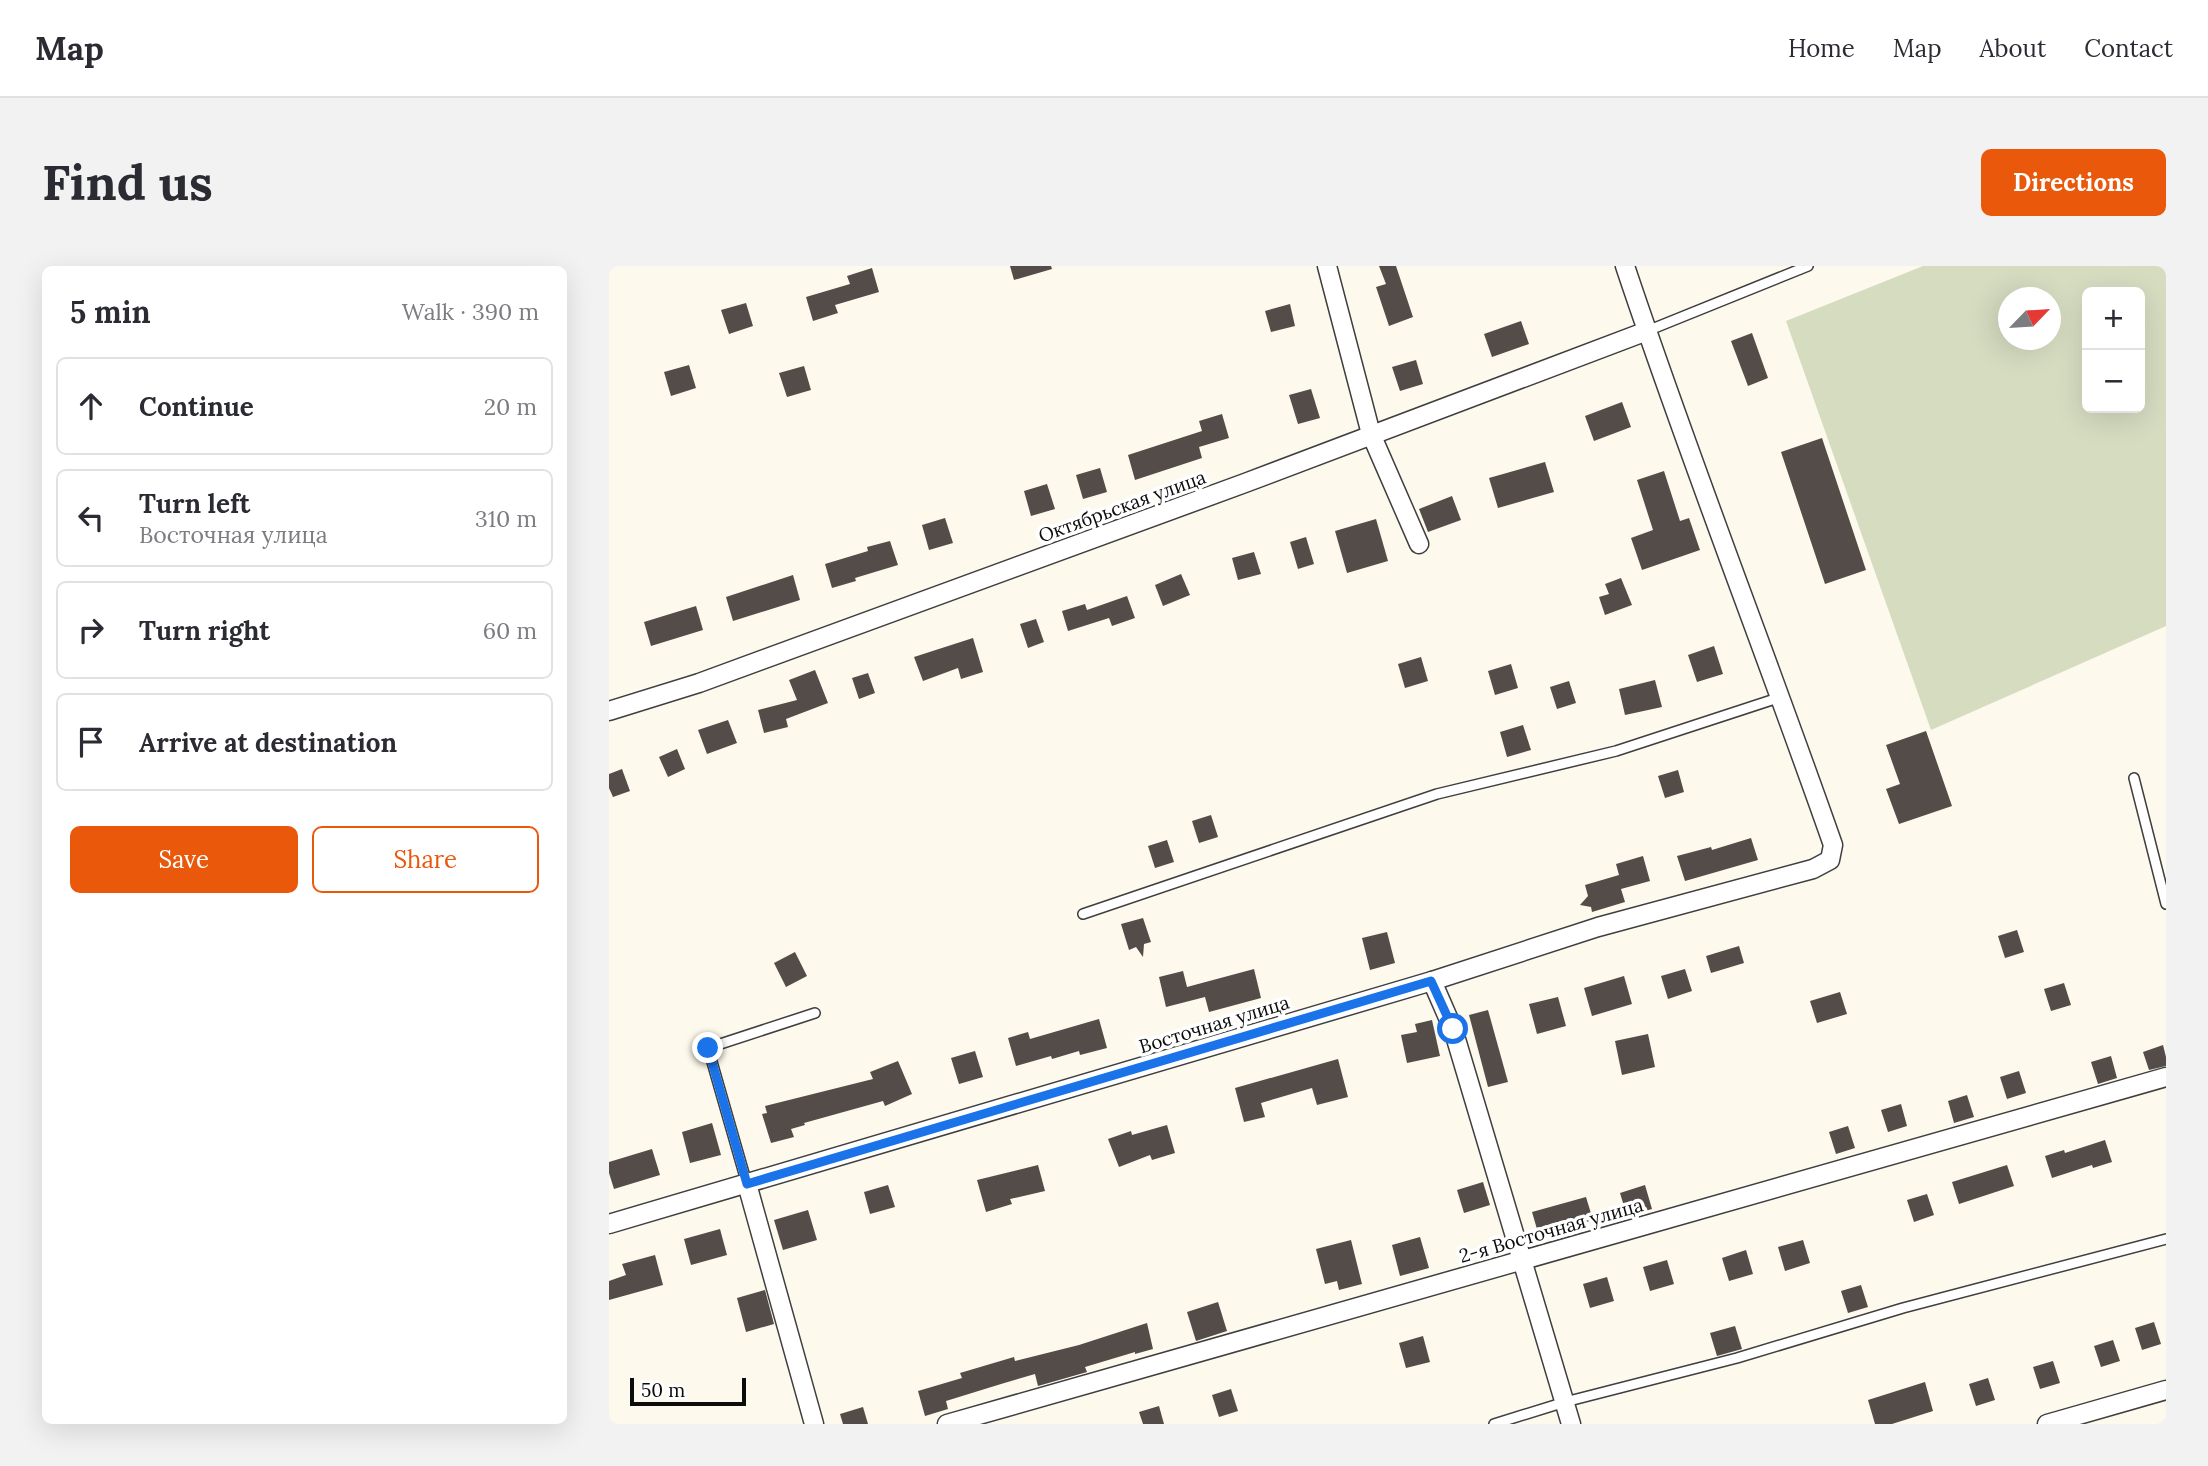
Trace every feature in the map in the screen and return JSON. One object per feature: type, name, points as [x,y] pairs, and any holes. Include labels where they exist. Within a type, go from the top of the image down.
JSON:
[{"type":"street","points":[[1327,266],[1371,434],[1419,544]]},
{"type":"street","points":[[1625,266],[1781,697]]},
{"type":"street","name":"Октябрьская улица","points":[[609,711],[699,683],[1245,483],[1647,331]]},
{"type":"street","name":"Восточная улица","points":[[609,1224],[1431,981],[1598,927],[1813,869],[1830,860],[1833,845],[1781,697]]},
{"type":"street","points":[[1431,981],[1453,1029],[1571,1424]]},
{"type":"street","name":"2-я Восточная улица","points":[[947,1424],[2166,1077]]},
{"type":"street","points":[[747,1184],[814,1424]]},
{"type":"street","points":[[2046,1424],[2166,1390]]},
{"type":"lane","points":[[1647,331],[1808,266]]},
{"type":"lane","points":[[1083,914],[1437,794],[1615,751],[1781,697]]},
{"type":"lane","points":[[2134,778],[2166,904]]},
{"type":"lane","points":[[747,1184],[708,1048],[815,1013]]},
{"type":"lane","points":[[1494,1424],[1565,1402],[1737,1358],[1903,1308],[2166,1238]]},
{"type":"green space","points":[[1923,266],[2166,266],[2166,626],[1931,730],[1786,321]]},
{"type":"building","points":[[1010,266],[1051,266],[1052,269],[1014,280]]},
{"type":"building","points":[[1379,266],[1396,266],[1413,317],[1389,326],[1376,287],[1386,284]]},
{"type":"building","points":[[872,268],[879,292],[835,305],[838,313],[813,321],[806,297],[850,284],[847,276]]},
{"type":"building","points":[[746,303],[753,326],[729,334],[721,310]]},
{"type":"building","points":[[1290,304],[1295,326],[1271,332],[1265,311]]},
{"type":"building","points":[[1521,321],[1529,344],[1492,357],[1484,334]]},
{"type":"building","points":[[1752,333],[1768,378],[1748,386],[1731,341]]},
{"type":"building","points":[[1416,360],[1423,384],[1400,391],[1392,367]]},
{"type":"building","points":[[689,365],[696,388],[671,396],[664,372]]},
{"type":"building","points":[[804,366],[811,390],[787,397],[779,373]]},
{"type":"building","points":[[1311,389],[1320,418],[1298,424],[1289,395]]},
{"type":"building","points":[[1622,402],[1631,427],[1594,441],[1585,416]]},
{"type":"building","points":[[1222,414],[1229,438],[1199,447],[1202,458],[1135,480],[1128,455],[1202,431],[1199,421]]},
{"type":"building","points":[[1822,438],[1866,570],[1825,584],[1781,452]]},
{"type":"building","points":[[1545,462],[1554,492],[1498,508],[1489,478]]},
{"type":"building","points":[[1100,468],[1107,492],[1083,499],[1076,475]]},
{"type":"building","points":[[1664,471],[1680,521],[1689,518],[1700,550],[1642,570],[1631,538],[1653,530],[1637,480]]},
{"type":"building","points":[[1047,484],[1055,509],[1031,516],[1024,491]]},
{"type":"building","points":[[1452,496],[1461,520],[1428,532],[1419,509]]},
{"type":"building","points":[[945,518],[953,543],[929,550],[922,525]]},
{"type":"building","points":[[1376,519],[1388,561],[1347,573],[1335,531]]},
{"type":"building","points":[[1306,537],[1314,564],[1298,569],[1290,542]]},
{"type":"building","points":[[890,541],[898,565],[832,588],[825,564]]},
{"type":"building","points":[[1254,552],[1261,574],[1238,580],[1232,558]]},
{"type":"building","points":[[1181,574],[1190,595],[1163,606],[1155,585]]},
{"type":"building","points":[[793,575],[800,600],[733,621],[726,597]]},
{"type":"building","points":[[1621,578],[1632,605],[1605,615],[1599,597],[1609,594],[1605,584]]},
{"type":"building","points":[[1127,596],[1135,618],[1112,626],[1109,618],[1068,631],[1062,611],[1085,604],[1087,610]]},
{"type":"building","points":[[696,606],[703,630],[651,646],[644,622]]},
{"type":"building","points":[[1036,619],[1044,642],[1028,648],[1020,624]]},
{"type":"building","points":[[973,638],[983,672],[961,679],[958,668],[923,681],[914,657]]},
{"type":"building","points":[[1714,646],[1723,674],[1697,682],[1688,655]]},
{"type":"building","points":[[1421,657],[1428,681],[1405,688],[1398,664]]},
{"type":"building","points":[[1511,664],[1518,688],[1495,695],[1488,671]]},
{"type":"building","points":[[815,670],[828,703],[786,719],[788,727],[764,733],[758,710],[797,700],[789,680]]},
{"type":"building","points":[[868,673],[875,693],[859,699],[852,678]]},
{"type":"building","points":[[1655,680],[1662,707],[1625,715],[1619,689]]},
{"type":"building","points":[[1569,681],[1576,703],[1557,709],[1550,687]]},
{"type":"building","points":[[728,720],[737,743],[707,754],[698,730]]},
{"type":"building","points":[[1523,725],[1531,750],[1507,757],[1500,732]]},
{"type":"building","points":[[1926,731],[1952,806],[1899,824],[1886,789],[1900,784],[1886,745]]},
{"type":"building","points":[[677,749],[685,769],[668,777],[659,757]]},
{"type":"building","points":[[622,769],[630,791],[613,797],[609,788],[609,774]]},
{"type":"building","points":[[1678,770],[1684,792],[1665,798],[1658,776]]},
{"type":"building","points":[[1211,815],[1218,837],[1199,843],[1192,821]]},
{"type":"building","points":[[1751,838],[1758,860],[1685,881],[1677,856],[1711,847],[1712,850]]},
{"type":"building","points":[[1167,840],[1174,862],[1155,868],[1148,846]]},
{"type":"building","points":[[1643,856],[1650,881],[1621,889],[1625,902],[1592,912],[1591,907],[1580,905],[1588,896],[1585,885],[1619,875],[1616,864]]},
{"type":"building","points":[[1143,918],[1151,942],[1144,944],[1143,957],[1136,947],[1129,950],[1121,924]]},
{"type":"building","points":[[2017,930],[2024,952],[2005,958],[1998,936]]},
{"type":"building","points":[[1387,932],[1395,963],[1370,970],[1362,938]]},
{"type":"building","points":[[1739,946],[1744,963],[1711,973],[1706,956]]},
{"type":"building","points":[[795,952],[807,976],[786,987],[774,963]]},
{"type":"building","points":[[1254,969],[1261,998],[1209,1012],[1205,997],[1166,1007],[1159,977],[1183,971],[1187,987]]},
{"type":"building","points":[[1685,969],[1692,991],[1668,999],[1661,976]]},
{"type":"building","points":[[1624,976],[1632,1004],[1592,1016],[1584,988]]},
{"type":"building","points":[[2064,983],[2071,1005],[2051,1011],[2044,989]]},
{"type":"building","points":[[1840,992],[1847,1014],[1817,1023],[1810,1001]]},
{"type":"building","points":[[1558,997],[1566,1026],[1537,1034],[1529,1004]]},
{"type":"building","points":[[1488,1010],[1508,1082],[1488,1087],[1469,1015]]},
{"type":"building","points":[[1099,1019],[1107,1048],[1080,1055],[1079,1051],[1052,1059],[1051,1056],[1016,1066],[1008,1038],[1028,1032],[1030,1039]]},
{"type":"building","points":[[1432,1020],[1440,1056],[1407,1063],[1401,1035],[1417,1032],[1415,1024]]},
{"type":"building","points":[[1648,1034],[1655,1067],[1622,1075],[1615,1041]]},
{"type":"building","points":[[2163,1045],[2166,1066],[2149,1070],[2143,1052]]},
{"type":"building","points":[[975,1051],[983,1077],[959,1084],[951,1058]]},
{"type":"building","points":[[2111,1056],[2117,1078],[2098,1084],[2091,1062]]},
{"type":"building","points":[[1338,1059],[1348,1097],[1317,1105],[1312,1088],[1261,1103],[1265,1117],[1244,1122],[1235,1088]]},
{"type":"building","points":[[898,1061],[912,1094],[885,1106],[883,1101],[804,1123],[805,1125],[791,1129],[794,1137],[771,1143],[762,1114],[767,1113],[765,1106],[873,1079],[870,1072]]},
{"type":"building","points":[[2019,1071],[2026,1093],[2007,1099],[2000,1077]]},
{"type":"building","points":[[1967,1095],[1974,1117],[1954,1123],[1948,1101]]},
{"type":"building","points":[[1901,1104],[1907,1126],[1888,1132],[1881,1110]]},
{"type":"building","points":[[712,1123],[721,1155],[690,1163],[682,1132]]},
{"type":"building","points":[[1167,1125],[1175,1153],[1152,1160],[1150,1155],[1119,1167],[1108,1139],[1131,1131],[1132,1135]]},
{"type":"building","points":[[1848,1126],[1855,1148],[1836,1154],[1829,1132]]},
{"type":"building","points":[[2105,1140],[2112,1162],[2093,1168],[2092,1165],[2052,1178],[2045,1156],[2064,1150],[2065,1153]]},
{"type":"building","points":[[652,1149],[660,1175],[614,1189],[609,1162]]},
{"type":"building","points":[[1038,1165],[1045,1191],[1010,1199],[1012,1204],[986,1212],[977,1180]]},
{"type":"building","points":[[2007,1165],[2014,1186],[1959,1204],[1952,1182]]},
{"type":"building","points":[[1483,1182],[1490,1205],[1464,1213],[1457,1190]]},
{"type":"building","points":[[888,1185],[895,1207],[870,1214],[864,1192]]},
{"type":"building","points":[[1645,1185],[1652,1209],[1627,1216],[1620,1193]]},
{"type":"building","points":[[1927,1194],[1934,1215],[1914,1222],[1907,1200]]},
{"type":"building","points":[[1586,1197],[1593,1220],[1539,1236],[1532,1212]]},
{"type":"building","points":[[808,1210],[817,1240],[783,1250],[774,1220]]},
{"type":"building","points":[[720,1229],[727,1255],[691,1265],[684,1239]]},
{"type":"building","points":[[1420,1237],[1429,1268],[1400,1276],[1392,1245]]},
{"type":"building","points":[[1351,1240],[1362,1284],[1339,1290],[1337,1281],[1325,1284],[1316,1249]]},
{"type":"building","points":[[1803,1240],[1810,1263],[1785,1271],[1778,1247]]},
{"type":"building","points":[[1746,1250],[1753,1274],[1729,1281],[1722,1258]]},
{"type":"building","points":[[655,1255],[663,1285],[609,1300],[609,1281],[626,1275],[622,1264]]},
{"type":"building","points":[[1667,1260],[1674,1284],[1650,1291],[1643,1267]]},
{"type":"building","points":[[1607,1277],[1614,1301],[1590,1308],[1583,1284]]},
{"type":"building","points":[[1861,1285],[1868,1307],[1848,1313],[1841,1291]]},
{"type":"building","points":[[765,1290],[774,1324],[746,1332],[737,1298]]},
{"type":"building","points":[[1218,1302],[1227,1331],[1196,1341],[1187,1312]]},
{"type":"building","points":[[2154,1322],[2161,1344],[2142,1350],[2135,1328]]},
{"type":"building","points":[[1147,1323],[1153,1349],[1085,1367],[1087,1372],[1038,1386],[1035,1374],[946,1401],[948,1409],[925,1416],[918,1391],[962,1378],[960,1373],[1014,1357],[1015,1361],[1079,1345]]},
{"type":"building","points":[[1735,1326],[1742,1349],[1717,1356],[1710,1333]]},
{"type":"building","points":[[1423,1336],[1430,1362],[1406,1368],[1399,1343]]},
{"type":"building","points":[[2113,1340],[2120,1361],[2101,1367],[2094,1346]]},
{"type":"building","points":[[2053,1361],[2060,1383],[2040,1389],[2033,1367]]},
{"type":"building","points":[[1988,1378],[1995,1400],[1976,1406],[1969,1384]]},
{"type":"building","points":[[1925,1382],[1933,1411],[1892,1424],[1875,1424],[1868,1400]]},
{"type":"building","points":[[1231,1389],[1238,1411],[1219,1417],[1212,1395]]},
{"type":"building","points":[[1159,1406],[1164,1424],[1143,1424],[1139,1412]]},
{"type":"building","points":[[863,1407],[868,1424],[843,1424],[840,1414]]},
{"type":"route","points":[[708,1048],[747,1184],[1431,981],[1453,1029]]}]
